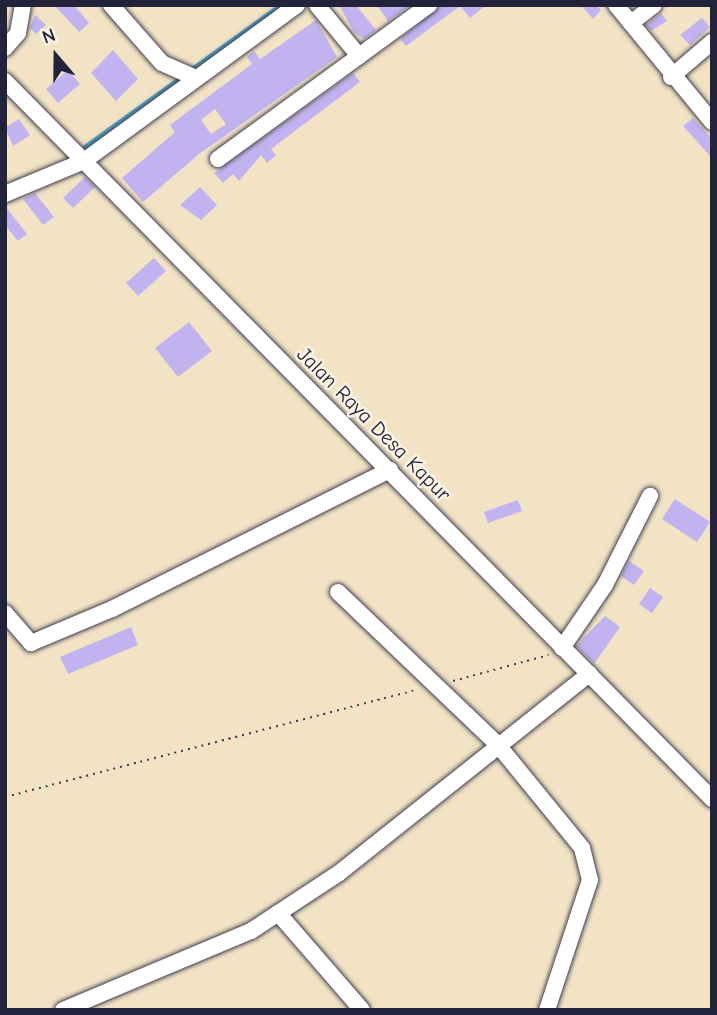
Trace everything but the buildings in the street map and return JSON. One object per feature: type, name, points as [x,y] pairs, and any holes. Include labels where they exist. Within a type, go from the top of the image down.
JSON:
[{"type":"street","points":[[5,48],[18,33],[23,5]]},
{"type":"street","points":[[111,5],[162,62],[192,75]]},
{"type":"street","points":[[5,194],[84,161],[192,75],[296,5]]},
{"type":"street","points":[[317,5],[359,56]]},
{"type":"street","points":[[218,159],[429,5]]},
{"type":"street","points":[[616,5],[671,77],[712,122]]},
{"type":"street","points":[[631,23],[654,5]]},
{"type":"street","points":[[671,77],[712,41]]},
{"type":"street","name":"Jalan Raya Desa Kapur","points":[[5,80],[712,799]]},
{"type":"street","points":[[5,613],[31,643],[112,610],[390,470]]},
{"type":"street","points":[[562,648],[605,585],[650,496]]},
{"type":"street","points":[[338,592],[498,745],[589,862],[590,880],[547,1010]]},
{"type":"street","points":[[62,1010],[251,931],[589,674]]},
{"type":"street","points":[[278,913],[362,1010]]},
{"type":"path","points":[[5,797],[436,685],[537,662],[562,648]]},
{"type":"waterway","points":[[191,70],[281,5]]},
{"type":"waterway","points":[[85,147],[182,77]]}]
